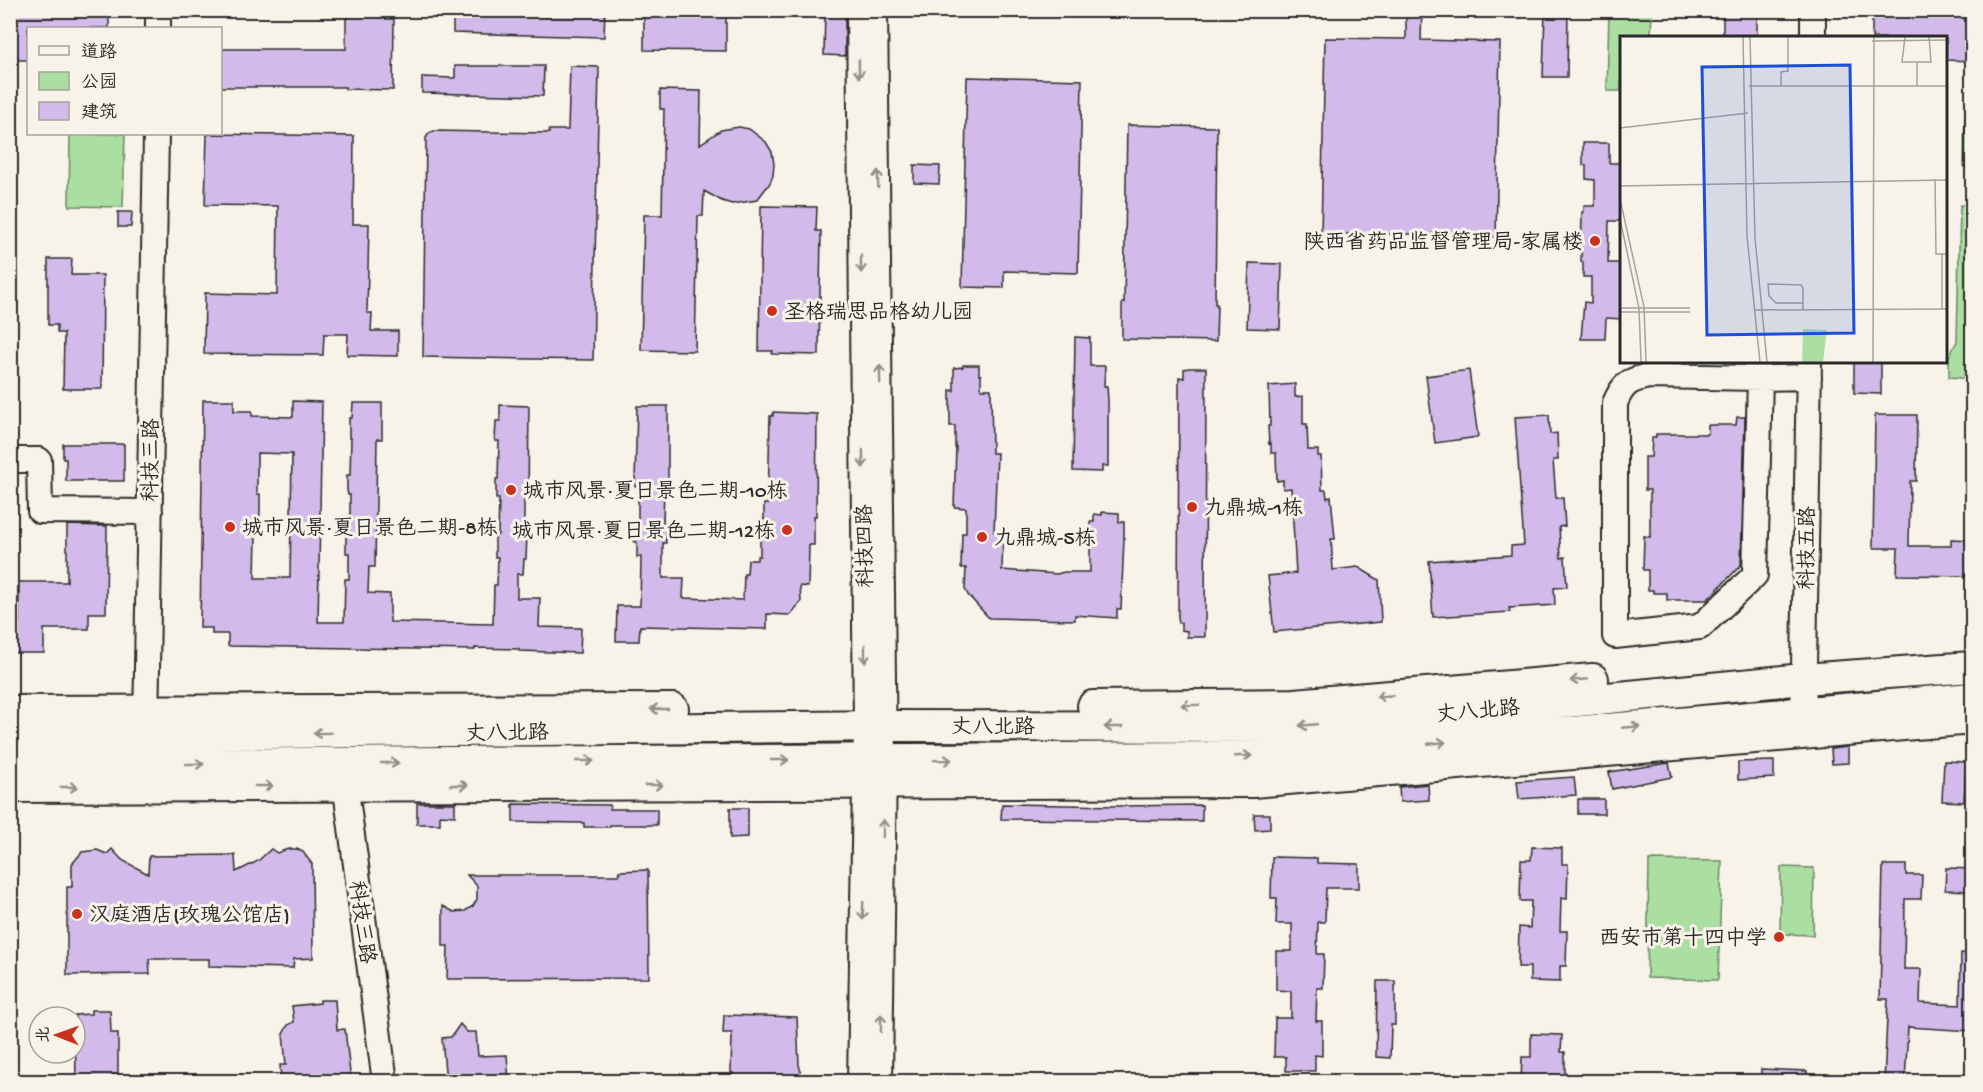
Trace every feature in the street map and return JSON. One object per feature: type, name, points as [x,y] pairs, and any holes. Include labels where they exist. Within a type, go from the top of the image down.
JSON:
[{"type":"main road","points":[[1803,671],[1972,648]]},
{"type":"main road","name":"丈八北路","points":[[10,736],[146,723],[875,717],[1272,727],[1464,712],[1803,671],[1972,667]]},
{"type":"main road","name":"丈八北路","points":[[10,765],[145,776],[874,772],[1335,752],[1803,723],[1972,698]]},
{"type":"main road","points":[[10,711],[146,723]]},
{"type":"main road","points":[[1803,723],[1972,719]]},
{"type":"main road","points":[[10,787],[145,776]]},
{"type":"street","points":[[158,10],[158,27]]},
{"type":"street","name":"科技四路","points":[[859,10],[875,717]]},
{"type":"street","name":"科技四路","points":[[860,1082],[875,717],[876,10]]},
{"type":"street","points":[[1813,10],[1813,36]]},
{"type":"street","name":"科技三路","points":[[145,776],[156,135]]},
{"type":"street","points":[[1760,378],[1755,575],[1700,627],[1615,636],[1615,403],[1622,388],[1634,379],[1649,376],[1760,378],[1809,369]]},
{"type":"street","name":"科技五路","points":[[1803,723],[1809,369]]},
{"type":"street","points":[[10,460],[39,460],[40,511],[150,512]]},
{"type":"street","name":"科技四路","points":[[874,772],[880,1082]]},
{"type":"street","name":"科技三路","points":[[344,774],[385,1082]]},
{"type":"green space","points":[[1609,11],[1652,11],[1651,36],[1620,36],[1620,91],[1607,91]]},
{"type":"green space","points":[[1965,118],[1972,118],[1972,167],[1964,167]]},
{"type":"green space","points":[[70,135],[125,135],[123,207],[69,206]]},
{"type":"green space","points":[[1960,205],[1972,205],[1972,379],[1949,377],[1949,357],[1957,341]]},
{"type":"green space","points":[[1967,418],[1972,418],[1972,495],[1966,495]]},
{"type":"green space","points":[[1649,860],[1722,861],[1718,980],[1647,978]]},
{"type":"green space","points":[[1781,867],[1814,868],[1813,935],[1780,934]]},
{"type":"building","points":[[10,10],[109,10],[109,27],[27,27],[27,60],[10,60]]},
{"type":"building","points":[[349,10],[386,10],[386,19],[394,19],[393,90],[345,89],[345,87],[222,87],[222,49],[346,49],[346,18],[348,18]]},
{"type":"building","points":[[453,10],[605,10],[604,37],[453,33]]},
{"type":"building","points":[[644,10],[726,10],[726,51],[644,50]]},
{"type":"building","points":[[825,10],[845,10],[845,56],[824,55]]},
{"type":"building","points":[[1406,10],[1422,10],[1421,40],[1500,42],[1496,237],[1439,236],[1439,234],[1321,234],[1325,38],[1406,39]]},
{"type":"building","points":[[1545,10],[1568,10],[1567,77],[1543,77]]},
{"type":"building","points":[[1723,10],[1757,10],[1757,36],[1723,36]]},
{"type":"building","points":[[1872,10],[1972,13],[1972,61],[1947,60],[1947,36],[1872,36]]},
{"type":"building","points":[[455,66],[544,66],[543,96],[422,93],[422,77],[455,78]]},
{"type":"building","points":[[570,66],[599,67],[593,360],[423,357],[426,138],[434,131],[549,133],[549,130],[568,130]]},
{"type":"building","points":[[967,77],[1082,80],[1078,273],[1004,271],[1004,288],[962,287]]},
{"type":"building","points":[[660,90],[701,91],[700,144],[721,130],[739,127],[749,129],[766,142],[772,152],[774,164],[770,183],[757,200],[732,204],[704,191],[703,216],[698,216],[695,351],[641,350],[644,215],[662,215],[664,109],[660,109]]},
{"type":"building","points":[[1127,125],[1217,127],[1216,341],[1122,339]]},
{"type":"building","points":[[207,135],[354,136],[353,224],[369,224],[367,313],[372,313],[371,331],[398,331],[398,356],[347,355],[348,334],[324,334],[323,355],[204,354],[205,293],[277,295],[278,206],[205,205]]},
{"type":"building","name":"陕西省药品监督管理局-家属楼","points":[[1583,143],[1609,143],[1609,163],[1620,163],[1620,221],[1609,221],[1608,263],[1620,263],[1620,319],[1606,318],[1605,339],[1581,339],[1584,302],[1591,303],[1591,277],[1583,277],[1583,262],[1581,262],[1582,212],[1584,212],[1584,206],[1595,206],[1595,180],[1586,179],[1586,165],[1583,165]]},
{"type":"building","points":[[914,165],[940,166],[939,184],[914,183]]},
{"type":"building","points":[[761,206],[817,207],[816,231],[821,231],[819,355],[772,354],[773,351],[759,351]]},
{"type":"building","points":[[118,212],[132,212],[131,227],[118,227]]},
{"type":"building","points":[[48,259],[72,259],[71,275],[103,275],[102,389],[63,389],[64,333],[57,333],[57,325],[48,325]]},
{"type":"building","points":[[1249,263],[1282,264],[1280,329],[1247,328]]},
{"type":"building","points":[[1075,337],[1090,338],[1090,366],[1105,366],[1104,386],[1107,386],[1108,401],[1108,466],[1102,466],[1102,472],[1073,471]]},
{"type":"building","points":[[1854,363],[1881,363],[1881,394],[1854,393]]},
{"type":"building","points":[[963,365],[979,365],[981,389],[991,389],[992,453],[997,453],[994,532],[1003,532],[1002,570],[1057,574],[1090,572],[1090,522],[1094,522],[1094,514],[1119,513],[1119,522],[1124,522],[1124,538],[1121,609],[1117,609],[1117,618],[1075,615],[1075,620],[989,618],[968,595],[965,589],[966,568],[961,568],[962,533],[966,533],[966,508],[954,507],[955,426],[950,426],[950,390],[954,391],[954,368],[963,367]]},
{"type":"building","name":"九鼎城-1栋","points":[[1206,368],[1205,637],[1187,637],[1187,631],[1181,630],[1178,617],[1179,377],[1184,378],[1184,369]]},
{"type":"building","points":[[1469,370],[1478,437],[1435,443],[1426,376]]},
{"type":"building","points":[[1295,384],[1295,397],[1303,396],[1303,424],[1307,424],[1308,450],[1318,450],[1318,456],[1321,456],[1322,490],[1326,490],[1327,498],[1331,497],[1335,539],[1331,539],[1333,570],[1358,567],[1379,580],[1381,622],[1274,632],[1268,576],[1296,573],[1291,488],[1283,489],[1283,480],[1277,481],[1276,453],[1271,453],[1271,443],[1269,444],[1269,386]]},
{"type":"building","points":[[203,400],[234,400],[234,411],[252,411],[252,416],[293,417],[293,401],[322,402],[318,622],[344,622],[345,579],[349,579],[346,530],[350,530],[350,495],[347,490],[347,475],[350,475],[349,418],[352,418],[353,403],[382,403],[382,439],[377,439],[375,567],[369,567],[368,593],[390,594],[390,622],[493,624],[494,585],[497,585],[498,557],[495,557],[495,535],[498,535],[499,499],[496,499],[499,441],[495,441],[496,421],[500,421],[500,405],[529,406],[528,501],[524,501],[524,535],[527,535],[526,559],[524,559],[523,574],[517,574],[517,598],[540,598],[539,627],[581,628],[580,653],[475,648],[475,650],[228,646],[228,634],[212,634],[212,628],[200,628]],"holes":[[[257,453],[292,454],[290,578],[255,578],[256,535],[259,535],[260,510],[260,494],[257,494]]]},
{"type":"building","name":"城市风景·夏日景色二期-12栋","points":[[637,406],[668,406],[668,487],[664,487],[663,524],[666,524],[666,543],[663,543],[663,578],[684,578],[683,598],[743,600],[744,574],[747,574],[748,560],[757,560],[757,556],[760,556],[760,520],[764,520],[764,504],[768,504],[770,416],[773,416],[773,412],[817,414],[814,545],[809,545],[808,587],[800,586],[801,602],[790,615],[767,614],[767,629],[640,626],[639,641],[616,641],[617,606],[640,606],[641,557],[637,557],[637,542],[634,542],[634,523],[638,523],[638,486],[635,486]]},
{"type":"building","points":[[1549,415],[1550,434],[1557,433],[1558,460],[1553,460],[1556,498],[1563,498],[1565,526],[1559,527],[1561,558],[1565,557],[1567,587],[1554,588],[1555,605],[1509,608],[1510,612],[1433,617],[1429,561],[1511,555],[1511,546],[1524,545],[1515,417]]},
{"type":"building","points":[[1875,415],[1917,415],[1916,481],[1910,481],[1909,546],[1951,546],[1951,539],[1972,540],[1972,576],[1897,575],[1898,548],[1873,548]]},
{"type":"building","points":[[1737,417],[1745,417],[1741,565],[1707,600],[1667,600],[1667,593],[1653,593],[1653,590],[1648,590],[1648,570],[1643,570],[1644,536],[1650,537],[1650,490],[1645,490],[1645,457],[1651,457],[1652,438],[1656,437],[1656,434],[1708,434],[1708,425],[1736,425]]},
{"type":"building","points":[[63,444],[124,444],[124,481],[66,481]]},
{"type":"building","points":[[67,525],[107,526],[106,613],[89,613],[89,629],[44,629],[44,653],[10,653],[10,623],[19,623],[19,582],[67,582]]},
{"type":"building","points":[[1848,747],[1848,763],[1832,764],[1831,749]]},
{"type":"building","points":[[1774,761],[1774,778],[1738,780],[1738,762]]},
{"type":"building","points":[[1944,761],[1966,762],[1964,802],[1942,801]]},
{"type":"building","points":[[1669,763],[1672,777],[1612,789],[1609,772]]},
{"type":"building","points":[[1574,777],[1576,795],[1519,799],[1517,781]]},
{"type":"building","points":[[1428,784],[1429,800],[1400,802],[1399,787]]},
{"type":"building","points":[[1578,799],[1604,799],[1604,814],[1578,814]]},
{"type":"building","points":[[417,803],[455,803],[455,816],[440,815],[440,824],[417,824]]},
{"type":"building","points":[[513,804],[610,805],[610,809],[657,809],[657,825],[584,827],[584,823],[513,822]]},
{"type":"building","points":[[1002,804],[1202,805],[1202,821],[1001,819]]},
{"type":"building","points":[[730,808],[748,808],[748,837],[730,838]]},
{"type":"building","points":[[1254,814],[1270,814],[1270,829],[1255,830]]},
{"type":"building","points":[[1532,847],[1562,848],[1562,864],[1568,864],[1567,899],[1561,898],[1560,931],[1567,931],[1566,966],[1560,966],[1560,982],[1530,981],[1530,967],[1518,967],[1519,927],[1530,928],[1531,901],[1520,901],[1521,860],[1531,860]]},
{"type":"building","points":[[112,849],[122,860],[148,874],[149,856],[235,855],[236,872],[258,861],[271,849],[277,853],[288,849],[303,852],[312,864],[313,958],[294,959],[293,968],[209,966],[209,959],[149,959],[150,974],[67,975],[67,887],[72,887],[72,864],[82,852],[97,850],[107,854]]},
{"type":"building","points":[[1272,857],[1317,858],[1317,863],[1359,864],[1359,888],[1326,888],[1325,922],[1318,922],[1317,954],[1324,954],[1323,988],[1317,988],[1316,1021],[1322,1021],[1322,1056],[1315,1055],[1315,1071],[1286,1071],[1286,1057],[1274,1057],[1275,1018],[1291,1018],[1291,991],[1276,990],[1276,951],[1292,951],[1292,924],[1276,924],[1277,898],[1271,898]]},
{"type":"building","points":[[1883,865],[1906,865],[1906,875],[1922,875],[1921,899],[1905,899],[1904,969],[1921,969],[1920,1003],[1960,1005],[1961,953],[1972,954],[1972,1031],[1908,1027],[1905,1082],[1884,1082],[1888,999],[1880,999]]},
{"type":"building","points":[[1946,868],[1972,869],[1972,891],[1945,890]]},
{"type":"building","points":[[648,870],[649,978],[447,979],[448,946],[443,946],[443,906],[454,912],[465,911],[473,906],[477,899],[477,886],[467,875],[619,875],[619,871]]},
{"type":"building","points":[[1377,981],[1395,981],[1395,1025],[1391,1025],[1390,1058],[1376,1057]]},
{"type":"building","points":[[320,1000],[335,1000],[337,1030],[345,1029],[351,1082],[281,1081],[280,1065],[286,1065],[283,1034],[288,1025],[294,1022],[292,1006],[320,1003]]},
{"type":"building","points":[[91,1010],[110,1010],[111,1033],[118,1033],[118,1075],[112,1075],[112,1082],[76,1082],[76,1065],[87,1065],[87,1014],[91,1014]]},
{"type":"building","points":[[724,1015],[797,1017],[799,1065],[804,1082],[733,1082],[733,1073],[731,1073],[732,1033],[723,1033]]},
{"type":"building","points":[[460,1024],[467,1032],[476,1032],[478,1056],[507,1055],[509,1082],[446,1082],[442,1038],[451,1037]]},
{"type":"building","points":[[1531,1034],[1562,1035],[1561,1052],[1565,1052],[1565,1082],[1521,1082],[1522,1057],[1531,1057]]},
{"type":"building","points":[[1761,1069],[1807,1071],[1807,1082],[1761,1082]]},
{"type":"place","name":"陕西省药品监督管理局-家属楼","points":[[1595,241]]},
{"type":"place","name":"圣格瑞思品格幼儿园","points":[[772,311]]},
{"type":"place","name":"城市风景·夏日景色二期-10栋","points":[[511,490]]},
{"type":"place","name":"九鼎城-1栋","points":[[1192,507]]},
{"type":"place","name":"城市风景·夏日景色二期-8栋","points":[[230,527]]},
{"type":"place","name":"城市风景·夏日景色二期-12栋","points":[[787,530]]},
{"type":"place","name":"九鼎城-5栋","points":[[982,537]]},
{"type":"place","name":"汉庭酒店(玫瑰公馆店)","points":[[77,914]]},
{"type":"place","name":"西安市第十四中学","points":[[1779,937]]}]
